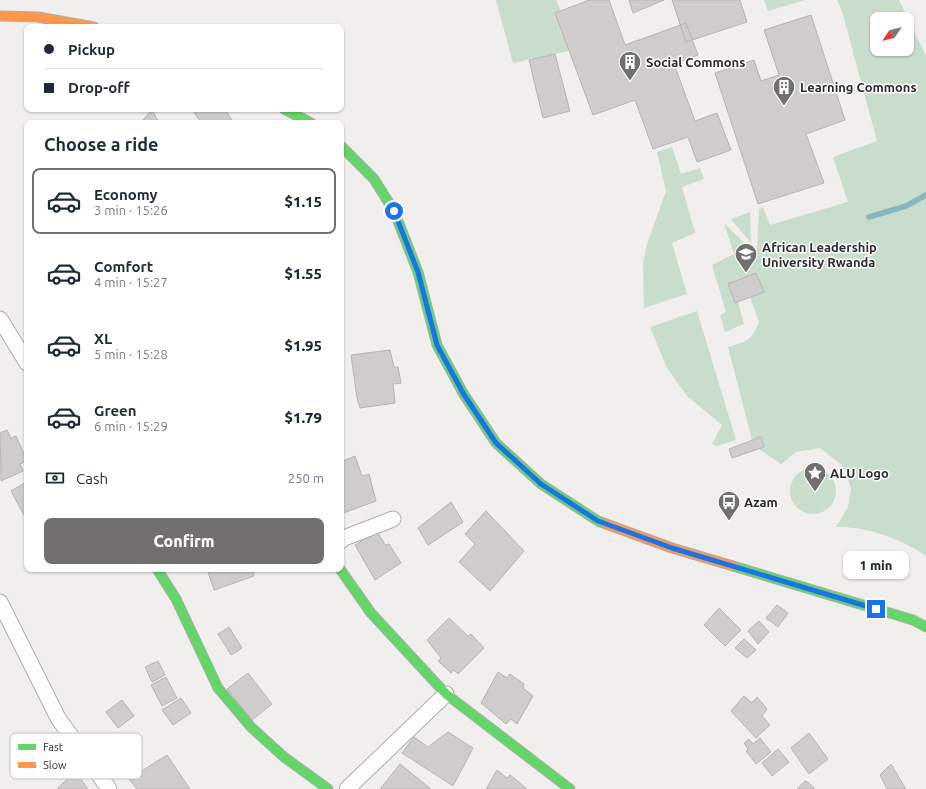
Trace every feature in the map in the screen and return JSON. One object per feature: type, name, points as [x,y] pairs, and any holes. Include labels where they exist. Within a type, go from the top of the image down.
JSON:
[{"type":"main road","points":[[0,16],[38,16],[79,24]]},
{"type":"main road","points":[[290,112],[305,120]]},
{"type":"main road","points":[[344,149],[374,180],[394,211],[418,272],[437,345],[463,393],[496,443],[541,484],[598,521],[672,548],[913,620],[926,627]]},
{"type":"main road","points":[[160,572],[176,599],[218,688],[251,727],[284,756],[328,789]]},
{"type":"main road","points":[[342,572],[371,614],[446,694],[570,789]]},
{"type":"street","points":[[0,319],[24,358]]},
{"type":"street","points":[[344,538],[393,519]]},
{"type":"street","points":[[0,602],[58,718],[69,733]]},
{"type":"street","points":[[347,789],[446,694]]},
{"type":"street","points":[[102,779],[109,789]]},
{"type":"green space","points":[[496,0],[556,0],[561,11],[555,13],[569,51],[513,63]]},
{"type":"green space","points":[[764,0],[805,0],[768,11]]},
{"type":"green space","points":[[837,0],[899,0],[905,12],[870,12],[870,56],[914,56],[914,31],[926,56],[926,556],[895,539],[871,531],[847,527],[836,527],[848,507],[851,488],[843,466],[820,448],[796,452],[781,464],[759,449],[764,447],[761,437],[752,440],[728,347],[748,340],[759,322],[750,297],[735,303],[738,302],[744,324],[725,332],[720,315],[726,312],[712,265],[734,254],[724,223],[753,252],[757,250],[759,209],[763,207],[770,225],[848,202],[833,157],[877,141],[842,11]]},
{"type":"green space","points":[[672,147],[681,174],[700,168],[704,179],[682,187],[695,233],[672,243],[687,294],[644,308],[643,264],[647,244],[666,191],[657,152]]},
{"type":"green space","points":[[750,212],[751,243],[731,219]]},
{"type":"green space","points":[[697,311],[736,440],[717,446],[712,444],[722,425],[687,396],[667,368],[650,327]]},
{"type":"green space","points":[[818,468],[830,474],[835,482],[835,500],[830,508],[822,513],[808,514],[796,508],[791,500],[790,486],[796,474],[804,469]]},
{"type":"building","name":"Social Commons","points":[[589,0],[609,0],[625,45],[686,23],[698,55],[674,64],[695,121],[717,113],[731,150],[697,162],[688,137],[653,149],[635,100],[593,115],[555,13]]},
{"type":"building","points":[[629,0],[664,0],[633,13]]},
{"type":"building","points":[[672,0],[740,0],[747,22],[686,42]]},
{"type":"building","name":"Learning Commons","points":[[811,15],[845,120],[806,134],[824,183],[758,204],[715,73],[754,60],[761,81],[779,75],[764,30]]},
{"type":"building","points":[[555,54],[570,111],[543,118],[529,60]]},
{"type":"building","points":[[150,112],[153,112],[157,120],[143,120]]},
{"type":"building","points":[[194,112],[227,112],[232,120],[199,120]]},
{"type":"building","points":[[756,273],[764,292],[735,303],[728,284]]},
{"type":"building","points":[[390,350],[394,367],[398,367],[401,383],[393,384],[395,403],[360,408],[357,398],[351,355]]},
{"type":"building","points":[[7,430],[11,438],[16,436],[24,454],[24,462],[20,464],[23,471],[1,481],[0,433]]},
{"type":"building","points":[[761,437],[764,447],[732,458],[729,449]]},
{"type":"building","points":[[355,456],[362,476],[369,474],[376,501],[344,513],[344,461]]},
{"type":"building","points":[[24,483],[24,515],[11,491]]},
{"type":"building","points":[[451,502],[463,522],[428,545],[418,528]]},
{"type":"building","points":[[486,511],[524,551],[490,591],[459,562],[475,544],[465,534]]},
{"type":"building","points":[[377,531],[385,545],[389,544],[401,563],[375,580],[355,545]]},
{"type":"building","points":[[208,572],[253,572],[254,576],[214,590]]},
{"type":"building","points":[[777,605],[788,613],[778,627],[766,618]]},
{"type":"building","points":[[719,608],[741,630],[725,646],[704,625]]},
{"type":"building","points":[[449,618],[468,636],[471,634],[484,648],[458,674],[454,670],[451,673],[438,661],[441,658],[427,640]]},
{"type":"building","points":[[759,621],[769,632],[758,644],[748,631]]},
{"type":"building","points":[[229,627],[242,648],[231,655],[218,634]]},
{"type":"building","points":[[744,639],[756,650],[747,658],[735,648]]},
{"type":"building","points":[[158,661],[165,675],[152,682],[145,667]]},
{"type":"building","points":[[498,672],[507,678],[510,674],[524,684],[523,688],[533,696],[517,724],[511,719],[506,724],[481,703]]},
{"type":"building","points":[[248,673],[272,704],[252,720],[227,689]]},
{"type":"building","points":[[166,677],[177,698],[162,706],[151,685]]},
{"type":"building","points":[[744,696],[752,703],[757,697],[767,709],[762,716],[770,725],[756,738],[731,711]]},
{"type":"building","points":[[181,698],[191,713],[173,725],[162,710]]},
{"type":"building","points":[[122,700],[134,716],[118,728],[106,712]]},
{"type":"building","points":[[448,732],[473,748],[453,786],[402,753],[414,737],[428,747]]},
{"type":"building","points":[[809,733],[828,759],[809,774],[791,748]]},
{"type":"building","points":[[760,738],[771,752],[756,764],[746,751],[748,749],[744,743],[749,739],[753,744]]},
{"type":"building","points":[[778,749],[789,762],[772,776],[762,763]]},
{"type":"building","points":[[167,755],[190,789],[137,789],[129,779],[142,779],[142,771]]},
{"type":"building","points":[[400,764],[431,789],[380,789]]},
{"type":"building","points":[[891,764],[906,789],[887,789],[880,775]]},
{"type":"building","points":[[497,770],[507,778],[510,775],[527,789],[486,789]]},
{"type":"building","points":[[67,779],[81,779],[88,789],[57,789]]},
{"type":"building","points":[[805,781],[809,783],[815,789],[797,789]]},
{"type":"waterway","points":[[869,217],[906,206],[926,195]]},
{"type":"traffic: fast","points":[[290,112],[305,120]]},
{"type":"traffic: fast","points":[[344,149],[374,179],[394,211],[418,272],[437,345],[463,393],[496,443],[541,484],[598,521],[606,524]]},
{"type":"traffic: fast","points":[[733,566],[913,620],[926,627]]},
{"type":"traffic: fast","points":[[159,572],[176,599],[218,688],[251,727],[284,757],[328,789]]},
{"type":"traffic: fast","points":[[342,572],[371,613],[446,694],[570,789]]},
{"type":"traffic: slow","points":[[0,16],[38,17],[77,24]]},
{"type":"traffic: slow","points":[[606,524],[672,548],[733,566]]},
{"type":"place","name":"Social Commons","points":[[630,82]]},
{"type":"place","name":"Learning Commons","points":[[784,106]]},
{"type":"place","name":"African Leadership University Rwanda","points":[[746,274]]},
{"type":"place","name":"ALU Logo","points":[[815,492]]},
{"type":"place","name":"Azam","points":[[729,522]]},
{"type":"route","points":[[394,211],[418,272],[437,345],[463,393],[496,443],[541,484],[598,521],[672,548],[876,609]]}]
